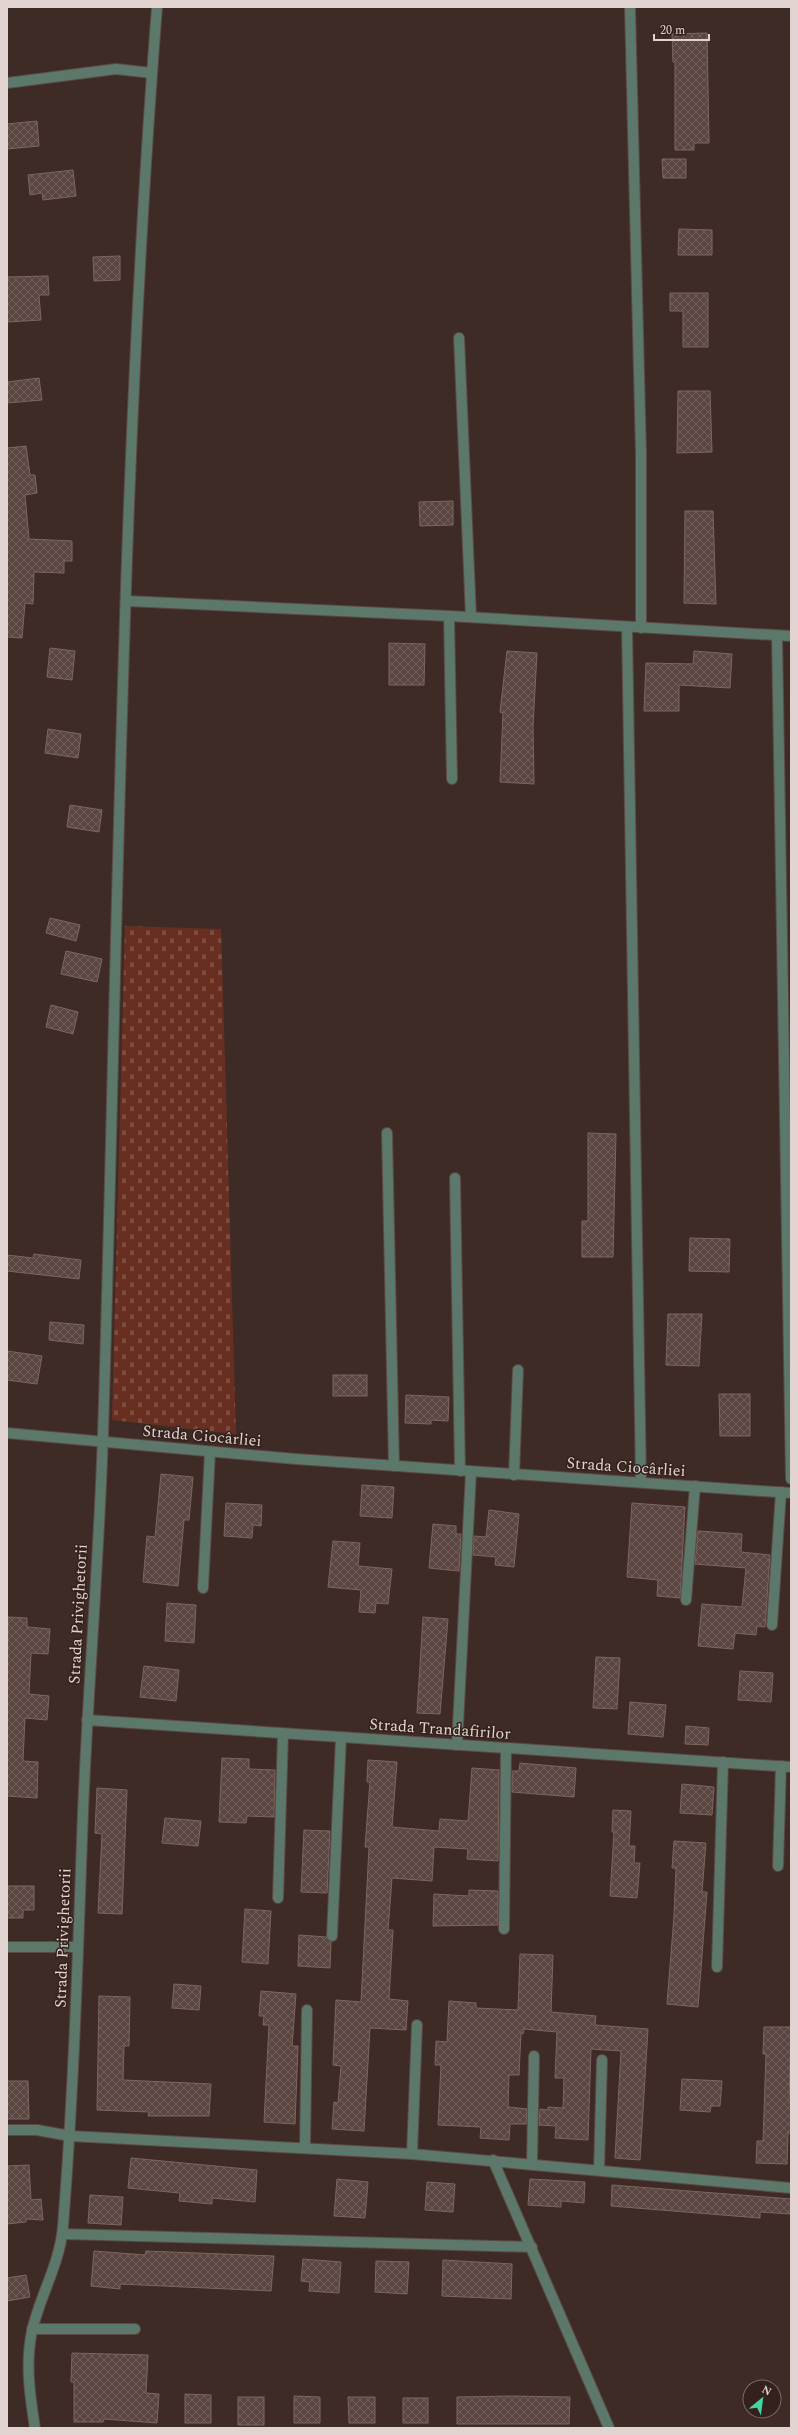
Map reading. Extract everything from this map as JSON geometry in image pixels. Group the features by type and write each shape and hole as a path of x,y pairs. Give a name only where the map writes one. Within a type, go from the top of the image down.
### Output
{"street":[{"name":"Strada Privighetorii","path":"35,2428 28,2382 29,2353 32,2329 55,2267 63,2234 70,2136 87,1720 103,1443 127,601 138,292 157,7"},
{"path":"630,7 642,455 640,628"},
{"path":"7,83 116,69 152,73"},
{"path":"459,338 471,617"},
{"path":"127,601 471,617 791,636"},
{"path":"449,616 452,779"},
{"path":"627,627 641,1482"},
{"path":"777,636 791,1479"},
{"path":"387,1133 394,1466"},
{"path":"455,1178 460,1471"},
{"path":"514,1475 518,1370"},
{"name":"Strada Ciocârliei","path":"7,1433 210,1452 471,1472 641,1482 786,1493"},
{"path":"202,1588 210,1452"},
{"path":"457,1745 471,1472"},
{"path":"686,1600 695,1486"},
{"path":"772,1625 786,1493"},
{"name":"Strada Trandafirilor","path":"87,1720 341,1738 786,1766"},
{"path":"278,1898 283,1734"},
{"path":"332,1936 341,1738"},
{"path":"504,1929 506,1748"},
{"path":"717,1967 723,1762"},
{"path":"778,1866 786,1766"},
{"path":"7,1947 78,1947"},
{"path":"305,2148 307,2010"},
{"path":"412,2154 417,2025"},
{"path":"532,2163 534,2056"},
{"path":"599,2170 602,2060"},
{"path":"7,2130 37,2130 70,2136 412,2154 532,2163 791,2188"},
{"path":"493,2160 532,2247 609,2428"},
{"path":"63,2234 532,2247"},
{"path":"32,2329 135,2329"}],"green space":[{"path":"125,926 221,929 236,1434 112,1420"}],"building":[{"path":"707,33 709,143 694,143 694,150 675,150 675,62 673,62 672,34"},
{"path":"37,121 39,146 7,149 7,124"},
{"path":"662,159 686,159 686,178 663,178"},
{"path":"73,170 76,196 43,200 42,193 30,195 28,175"},
{"path":"679,229 712,230 712,255 678,255"},
{"path":"120,256 120,280 94,281 93,257"},
{"path":"48,276 49,295 39,295 41,320 7,322 7,277"},
{"path":"670,293 708,293 708,347 683,347 683,311 670,311"},
{"path":"39,378 42,400 7,403 7,382"},
{"path":"678,391 710,391 712,452 677,453"},
{"path":"26,446 30,475 35,475 37,493 25,495 29,539 72,541 72,561 64,561 64,573 34,572 33,604 25,603 22,638 7,637 7,448"},
{"path":"453,501 453,525 420,526 419,502"},
{"path":"685,511 713,511 716,604 684,603"},
{"path":"389,643 425,644 424,685 389,685"},
{"path":"50,648 75,651 72,680 47,677"},
{"path":"507,651 537,653 533,726 534,784 500,782 503,713 500,712"},
{"path":"694,651 732,654 730,688 679,685 679,711 644,711 646,663 693,664"},
{"path":"48,729 81,734 78,758 45,753"},
{"path":"70,805 102,810 99,832 67,827"},
{"path":"50,918 80,925 76,941 46,933"},
{"path":"66,951 102,959 97,982 61,974"},
{"path":"51,1005 78,1012 73,1034 46,1027"},
{"path":"588,1133 616,1134 613,1257 582,1257 582,1221 588,1221"},
{"path":"690,1238 730,1239 729,1272 689,1271"},
{"path":"34,1254 81,1260 79,1279 7,1271 7,1255 33,1258"},
{"path":"668,1314 702,1314 699,1366 666,1365"},
{"path":"50,1322 84,1325 83,1344 49,1340"},
{"path":"7,1351 42,1356 37,1384 7,1380"},
{"path":"333,1375 367,1375 367,1396 333,1396"},
{"path":"719,1394 750,1394 750,1436 720,1436"},
{"path":"406,1395 449,1397 448,1421 431,1420 431,1424 405,1423"},
{"path":"161,1474 193,1477 189,1520 184,1520 178,1586 143,1582 147,1536 155,1537"},
{"path":"362,1485 394,1487 392,1518 360,1516"},
{"path":"226,1503 262,1505 261,1526 253,1525 252,1538 224,1536"},
{"path":"632,1503 685,1507 680,1598 657,1596 658,1580 627,1577"},
{"path":"489,1510 519,1514 514,1567 495,1565 496,1557 473,1555 474,1536 486,1537"},
{"path":"433,1524 456,1526 456,1534 461,1534 459,1571 429,1568"},
{"path":"698,1531 742,1534 741,1552 770,1555 765,1627 757,1626 756,1635 735,1633 733,1649 698,1646 702,1604 742,1607 746,1568 695,1564"},
{"path":"333,1541 360,1543 358,1566 392,1569 388,1604 376,1603 375,1613 359,1612 361,1590 328,1587"},
{"path":"167,1603 196,1605 194,1643 165,1641"},
{"path":"8,1617 27,1618 27,1627 50,1629 48,1654 31,1653 29,1694 49,1696 47,1720 25,1718 23,1761 38,1762 37,1798 7,1796"},
{"path":"423,1617 448,1619 440,1714 417,1713"},
{"path":"596,1657 620,1658 617,1709 593,1708"},
{"path":"144,1666 179,1670 176,1701 140,1697"},
{"path":"740,1671 773,1673 771,1702 738,1700"},
{"path":"630,1702 666,1705 663,1737 628,1734"},
{"path":"686,1726 709,1728 708,1745 685,1744"},
{"path":"222,1758 249,1759 249,1769 275,1770 274,1817 247,1816 246,1823 219,1822"},
{"path":"368,1760 397,1762 392,1827 439,1831 440,1819 468,1821 472,1768 499,1770 498,1861 467,1859 468,1849 434,1847 432,1881 392,1878 388,1930 393,1930 389,1999 408,2001 406,2030 370,2028 364,2131 332,2129 334,2102 338,2103 341,2066 333,2065 336,2000 361,2002 369,1847 365,1847 370,1782 367,1782"},
{"path":"520,1763 576,1768 574,1797 512,1792 512,1771 519,1771"},
{"path":"682,1784 714,1787 712,1815 680,1813"},
{"path":"97,1788 127,1790 122,1914 98,1913 102,1834 95,1833"},
{"path":"613,1810 631,1811 629,1846 635,1846 634,1863 640,1863 637,1898 610,1896 614,1832 612,1832"},
{"path":"165,1818 201,1821 198,1846 162,1843"},
{"path":"304,1830 330,1831 327,1893 301,1892"},
{"path":"674,1841 706,1843 702,1892 707,1892 698,2007 667,2004 674,1916 676,1868 672,1868"},
{"path":"7,1886 34,1886 34,1910 23,1910 23,1918 7,1918"},
{"path":"469,1890 498,1891 498,1925 433,1926 434,1894 469,1896"},
{"path":"245,1909 271,1911 268,1964 242,1962"},
{"path":"299,1935 326,1937 331,1942 330,1968 298,1966"},
{"path":"520,1954 553,1955 551,2012 596,2016 595,2025 648,2029 640,2160 615,2158 621,2051 591,2049 588,2140 555,2138 556,2126 539,2125 540,2109 548,2110 548,2107 563,2108 564,2078 555,2078 557,2032 524,2029 523,2034 521,2033 519,2075 509,2075 508,2107 527,2109 526,2124 510,2124 509,2140 480,2138 481,2127 438,2125 441,2065 435,2065 436,2041 447,2042 449,2001 476,2003 476,2008 518,2010"},
{"path":"174,1984 201,1986 199,2010 172,2008"},
{"path":"261,1991 296,1994 292,2046 298,2046 295,2124 264,2122 269,2025 263,2025 264,2016 259,2016"},
{"path":"99,1996 130,1997 129,2046 124,2046 123,2080 211,2084 209,2116 148,2116 149,2112 97,2110"},
{"path":"764,2027 791,2027 789,2104 791,2104 791,2133 788,2133 787,2164 756,2163 757,2141 763,2141 766,2054 763,2054"},
{"path":"682,2079 722,2081 720,2106 711,2106 710,2112 680,2110"},
{"path":"7,2081 28,2081 29,2119 7,2119"},
{"path":"131,2158 257,2170 255,2202 212,2198 212,2204 179,2201 180,2193 128,2188"},
{"path":"29,2165 31,2200 41,2199 43,2220 26,2219 26,2222 7,2224 7,2166"},
{"path":"337,2179 368,2182 365,2218 334,2216"},
{"path":"530,2179 585,2182 584,2203 561,2201 561,2207 528,2205"},
{"path":"427,2182 455,2184 453,2212 425,2210"},
{"path":"612,2185 791,2199 791,2214 760,2212 760,2218 611,2206"},
{"path":"90,2195 123,2197 121,2225 88,2223"},
{"path":"94,2251 145,2255 146,2251 274,2256 271,2291 120,2284 120,2289 91,2286"},
{"path":"303,2259 341,2262 339,2293 309,2291 310,2282 301,2281"},
{"path":"443,2260 512,2264 511,2299 442,2296"},
{"path":"376,2261 409,2262 407,2294 375,2292"},
{"path":"26,2275 30,2297 7,2301 7,2278"},
{"path":"72,2353 148,2355 146,2393 159,2394 157,2423 104,2419 103,2422 74,2422 74,2382 71,2382"},
{"path":"185,2394 211,2395 211,2423 185,2423"},
{"path":"294,2396 320,2397 320,2423 294,2423"},
{"path":"238,2397 264,2397 264,2425 238,2425"},
{"path":"348,2397 375,2397 375,2423 349,2423"},
{"path":"457,2397 570,2397 569,2424 457,2424"},
{"path":"403,2398 428,2398 428,2423 403,2423"}]}
